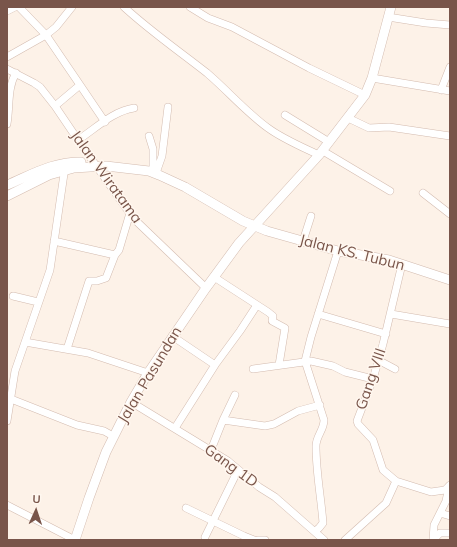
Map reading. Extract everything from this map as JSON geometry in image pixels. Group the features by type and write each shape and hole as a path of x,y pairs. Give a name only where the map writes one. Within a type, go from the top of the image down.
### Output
{"street":[{"path":"7,12 15,7"},
{"path":"19,7 46,35 104,122"},
{"path":"7,57 46,35 56,27 72,7"},
{"path":"124,7 146,27 202,69 248,112 268,128 321,153 390,191"},
{"path":"190,7 208,18 232,27 309,68 365,95"},
{"name":"Jalan Pasundan","path":"75,540 90,494 114,436 131,402 172,336 214,277 254,226 321,153 365,95 372,78 391,7"},
{"path":"388,17 450,25"},
{"path":"441,90 450,67"},
{"name":"Jalan Wiratama","path":"7,69 34,83 55,106 139,225 206,288"},
{"path":"7,124 10,88 16,73"},
{"path":"372,78 450,91"},
{"path":"55,106 80,85"},
{"path":"154,173 162,156 168,107"},
{"path":"78,140 121,112 134,108"},
{"path":"285,115 329,142"},
{"path":"348,118 369,128 389,127 450,136"},
{"path":"149,136 154,148 154,173"},
{"name":"Jalan KS. Tubun","path":"66,166 98,165 154,173 205,198 254,226 338,251 380,258 402,264 450,280"},
{"path":"7,185 48,167 66,166"},
{"path":"7,196 66,166"},
{"path":"7,421 14,375 50,270 66,166"},
{"path":"423,193 450,214"},
{"path":"67,349 88,283 90,281 98,281 106,278 115,254 119,250 130,213"},
{"path":"303,241 311,216"},
{"path":"54,241 115,254"},
{"path":"315,531 323,523 316,447 317,440 324,426 320,405 305,361 338,251"},
{"name":"Gang VIII","path":"396,481 383,470 373,440 357,421 373,379 386,334 402,264"},
{"path":"214,277 271,314 273,318 272,321 285,328 279,365"},
{"path":"14,296 38,302"},
{"path":"175,428 257,305"},
{"path":"318,314 386,334"},
{"path":"391,314 450,324"},
{"path":"172,336 215,366"},
{"path":"25,342 88,353 148,373"},
{"path":"378,360 395,369"},
{"path":"253,369 305,361 318,362 335,367 345,372 373,379"},
{"path":"211,450 235,395"},
{"path":"11,399 77,425 104,431 114,436"},
{"name":"Gang 1D","path":"131,402 228,461 275,497 324,540"},
{"path":"224,420 265,426 274,424 298,411 320,405"},
{"path":"204,537 238,470"},
{"path":"345,540 378,512 386,503 396,481 431,492 445,490 449,486"},
{"path":"433,540 434,525 446,501 449,486"},
{"path":"7,506 75,540"},
{"path":"186,508 254,540"},
{"path":"440,513 450,516"},
{"path":"433,540 440,533 450,533"},
{"path":"258,540 265,540"}]}
